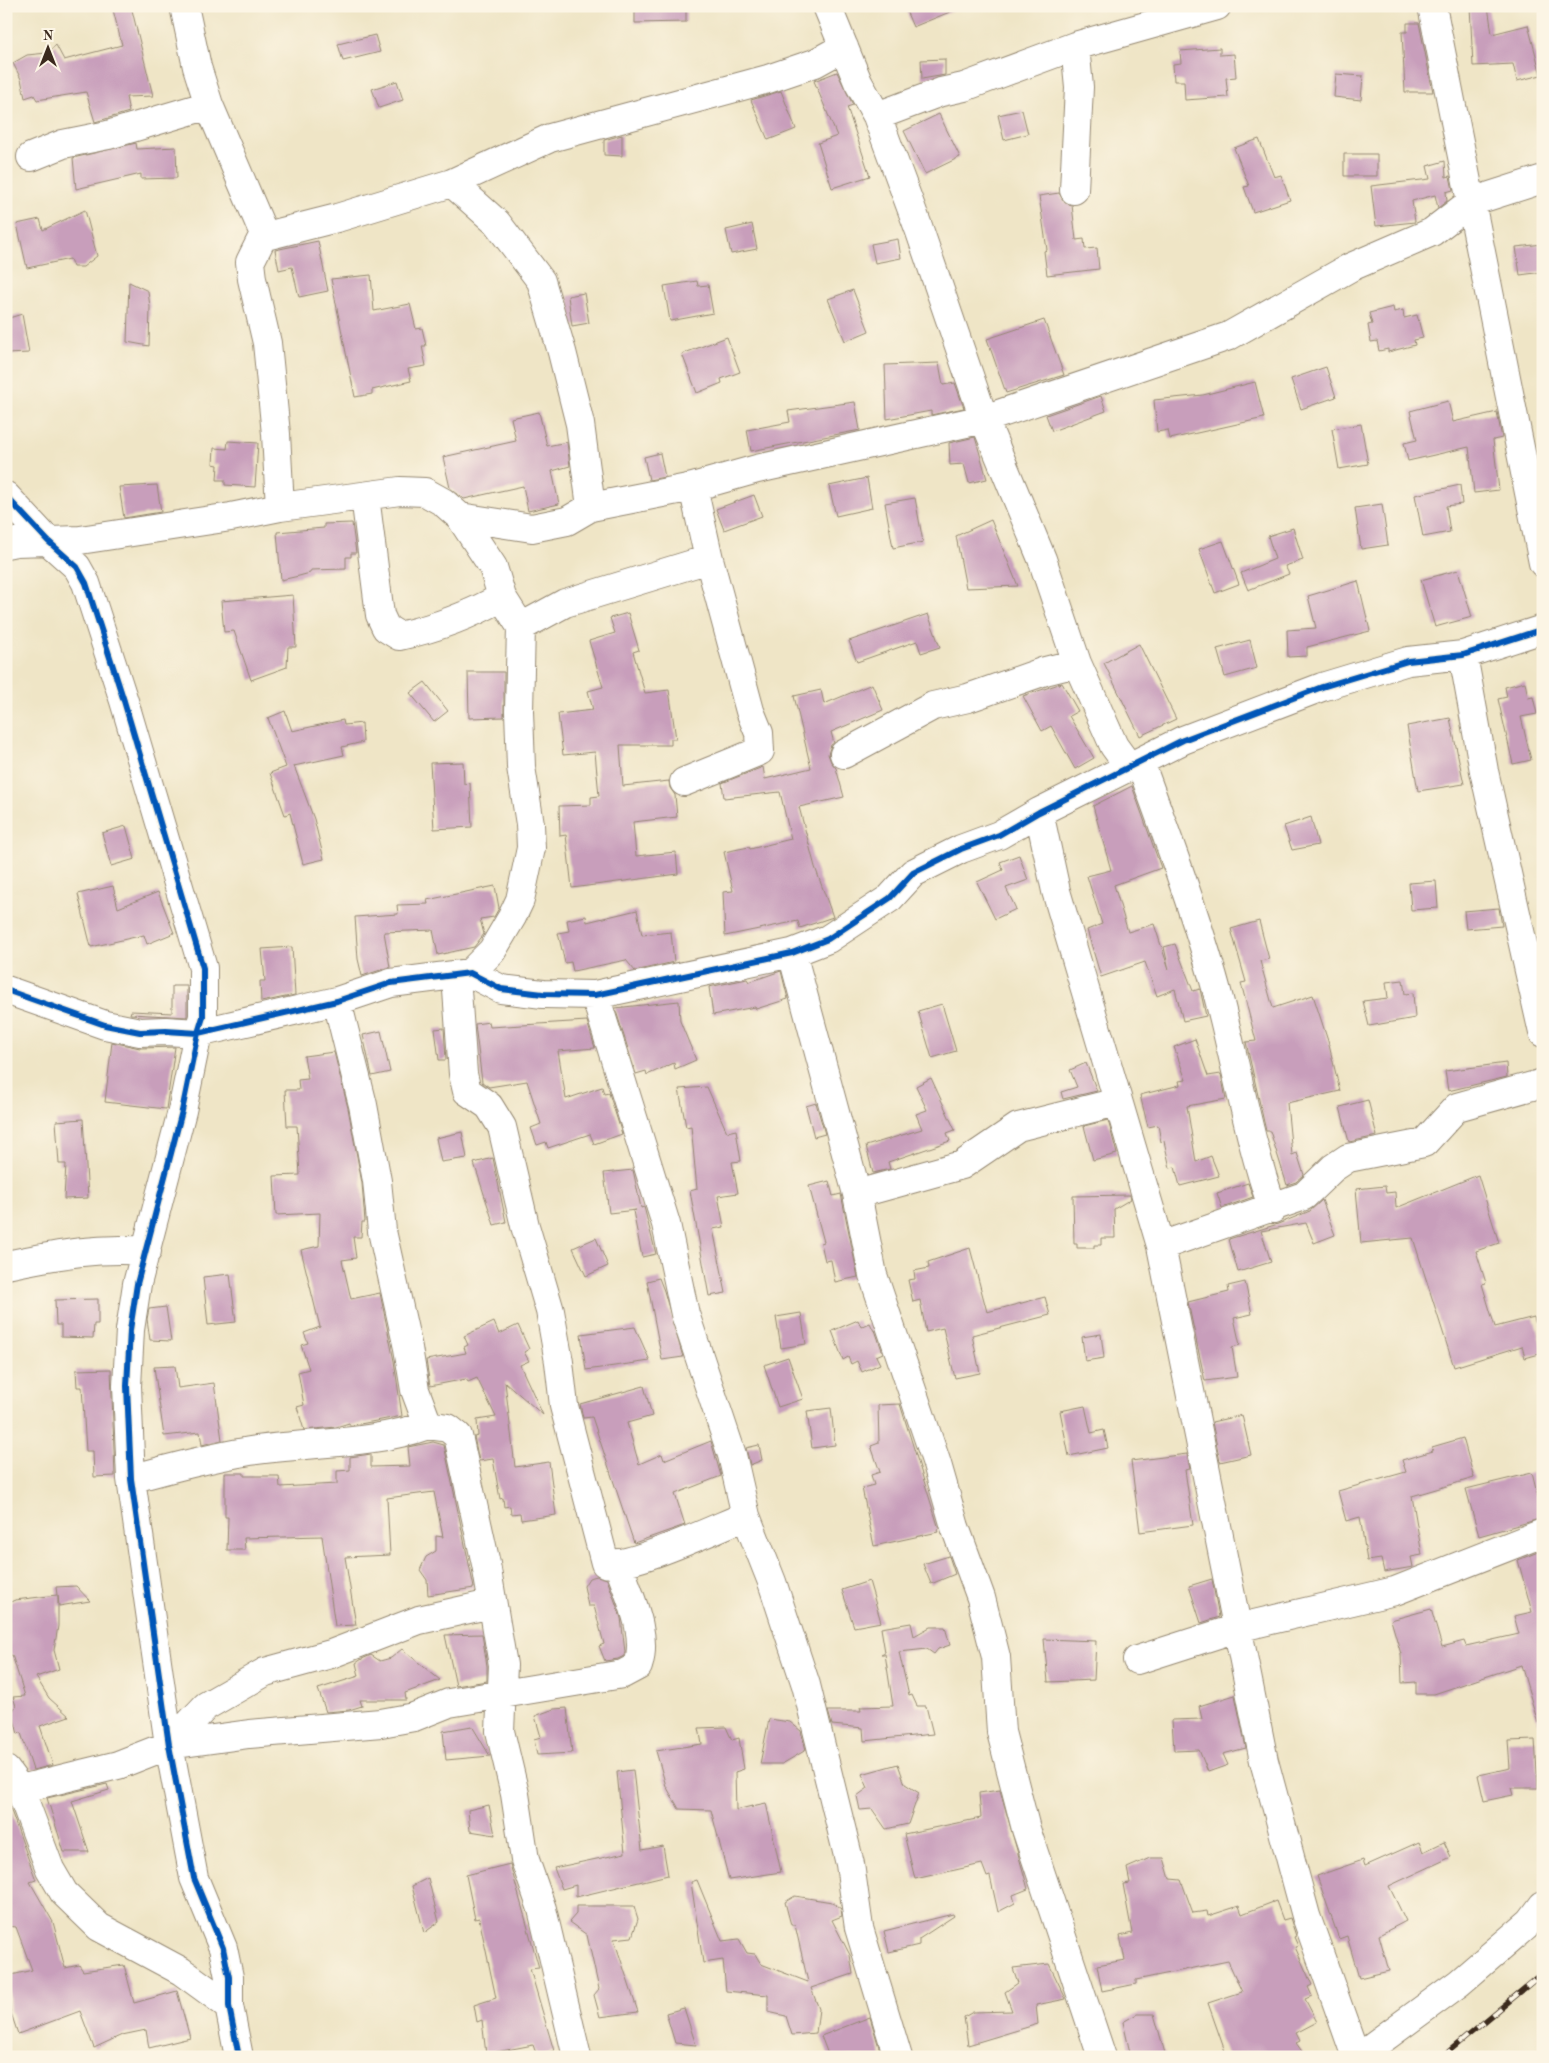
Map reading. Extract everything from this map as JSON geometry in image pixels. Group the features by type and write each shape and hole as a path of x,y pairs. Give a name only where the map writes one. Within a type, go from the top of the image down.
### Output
{"street":[{"path":"184,6 197,67 209,105 264,234 250,262 267,343 276,434 280,507"},
{"path":"827,6 858,82 877,116 919,229 984,419 1042,559 1077,663 1114,746 1135,765 1176,859 1213,979 1257,1165 1273,1208"},
{"path":"877,116 941,92 964,87 1075,46 1128,33 1217,6"},
{"path":"1432,6 1543,563"},
{"path":"264,234 266,236 337,218 452,183 550,138 768,79 815,62 844,46"},
{"path":"1074,190 1079,96 1075,46"},
{"path":"31,157 63,144 108,135 209,105"},
{"path":"460,518 532,528 567,521 591,506 693,486 757,469 984,419 1229,336 1351,267 1432,232 1472,202 1543,179"},
{"path":"452,183 497,223 541,281 562,352 580,424 591,506"},
{"path":"684,782 760,751 758,733 750,711 709,559 693,486"},
{"path":"6,544 80,540 231,517 280,507 400,491 425,492 443,502 460,518 493,567 502,597 521,627 519,711 521,768 530,824 530,848 522,891 512,917 492,951 463,974"},
{"path":"6,496 48,541 77,567 86,583 127,710 203,968 203,1018 182,1111 164,1174 137,1284 130,1330 127,1386 131,1479 169,1745 194,1878 223,1948 229,1977 229,2006 239,2057"},
{"path":"365,496 380,615 386,628 399,636 428,630 477,611 502,597"},
{"path":"521,627 564,603 709,559"},
{"path":"6,990 104,1025 140,1032 166,1031 198,1034 336,1001 391,983 463,974 501,989 543,994 595,995 792,953 828,938 890,898 913,873 961,849 999,835 1039,812 1183,740 1322,687 1408,661 1463,655 1543,629"},
{"path":"1463,655 1484,771 1543,1034"},
{"path":"844,754 933,706 976,695 1045,671 1077,663"},
{"path":"1039,812 1056,891 1161,1246 1264,1761 1306,1916 1357,2057 1459,1983 1531,1921 1543,1905"},
{"path":"792,953 857,1194 872,1276 906,1369 955,1527 981,1598 996,1656 1001,1732 1026,1829 1102,2057"},
{"path":"463,974 463,1074 467,1091 488,1106 502,1127 526,1226 550,1311 560,1362 564,1406 605,1563 632,1560 746,1516"},
{"path":"595,995 666,1224 685,1314 732,1454 746,1516 772,1582 806,1685 850,1864 859,1928 898,2057"},
{"path":"336,1001 363,1105 377,1180 382,1231 408,1348 415,1390 428,1425"},
{"path":"1161,1246 1304,1196 1333,1168 1348,1158 1424,1143 1457,1107 1543,1084"},
{"path":"857,1194 962,1165 1018,1127 1117,1102"},
{"path":"6,1264 75,1251 113,1248 146,1252"},
{"path":"131,1479 193,1462 251,1451 325,1444 410,1432 428,1425 448,1428 458,1436 486,1564 491,1604 503,1665 500,1731 515,1794 525,1860 542,1909 577,2057"},
{"path":"1137,1660 1237,1628 1395,1591 1543,1533"},
{"path":"229,2006 181,1971 99,1927 64,1893 50,1869 13,1780 118,1765 169,1745 258,1733 381,1724 414,1717 449,1704 623,1674 638,1666 642,1653 642,1637 618,1563"},
{"path":"169,1745 206,1706 264,1672 331,1654 419,1620 491,1604"}],"building":[{"path":"112,6 131,6 153,96 126,97 129,112 95,122 86,92 37,100 34,95 25,98 21,79 13,63 27,55 47,53 56,45 64,60 122,45"},
{"path":"635,6 686,6 686,22 635,23"},
{"path":"904,6 962,6 962,7 913,27"},
{"path":"1470,6 1488,6 1492,34 1528,25 1541,75 1517,81 1513,64 1473,66"},
{"path":"1407,23 1419,23 1433,92 1405,92 1402,32 1407,32"},
{"path":"375,35 380,52 343,61 338,44"},
{"path":"1220,48 1220,55 1234,54 1236,77 1226,78 1228,97 1185,100 1184,81 1174,81 1173,64 1181,63 1180,51"},
{"path":"945,59 945,75 922,79 921,60"},
{"path":"837,72 853,105 847,107 870,176 832,188 818,143 837,136 814,81"},
{"path":"1336,74 1363,76 1361,100 1334,97"},
{"path":"397,81 403,100 379,108 372,89"},
{"path":"781,91 796,129 768,140 751,100"},
{"path":"1022,110 1028,134 1004,140 998,115"},
{"path":"939,114 960,157 925,174 904,131"},
{"path":"622,135 622,156 604,155 604,140"},
{"path":"1259,139 1274,177 1281,175 1290,200 1253,212 1244,187 1249,186 1234,148"},
{"path":"136,143 137,149 176,147 177,178 141,179 141,174 76,189 73,158"},
{"path":"1344,154 1377,154 1377,176 1344,176"},
{"path":"1445,161 1446,177 1450,176 1453,190 1446,192 1447,201 1438,208 1435,195 1412,201 1415,222 1376,226 1371,186 1430,179 1427,166"},
{"path":"1059,193 1065,203 1072,205 1076,240 1084,239 1085,249 1097,248 1099,269 1047,275 1044,251 1047,250 1039,196"},
{"path":"85,210 97,256 83,267 73,267 70,259 27,268 17,224 40,219 43,230"},
{"path":"752,224 757,249 731,254 726,230"},
{"path":"898,239 901,258 875,263 871,244"},
{"path":"318,241 328,291 299,297 292,267 279,270 275,250"},
{"path":"1543,244 1543,272 1520,275 1516,247"},
{"path":"371,275 374,311 410,304 416,329 422,328 426,346 422,346 426,366 408,369 411,381 372,390 372,394 355,397 331,279"},
{"path":"697,281 698,286 708,285 713,313 670,321 664,286"},
{"path":"129,282 148,291 150,307 149,346 127,342"},
{"path":"853,290 869,331 845,341 828,299"},
{"path":"584,293 589,323 572,326 568,296"},
{"path":"1393,307 1394,312 1403,310 1404,318 1417,315 1423,338 1414,340 1415,345 1388,352 1388,349 1379,351 1377,341 1371,342 1368,325 1372,324 1369,313"},
{"path":"22,314 29,353 6,354 6,319"},
{"path":"1044,320 1064,375 1006,393 987,339"},
{"path":"727,337 740,372 721,379 722,383 697,393 682,354"},
{"path":"939,363 943,385 955,383 964,408 931,415 931,411 887,419 885,365"},
{"path":"1326,367 1336,397 1301,409 1291,379"},
{"path":"1255,382 1264,418 1170,439 1168,430 1157,432 1154,400 1203,395"},
{"path":"1101,396 1106,411 1052,431 1046,415"},
{"path":"1448,401 1453,422 1497,412 1502,438 1493,440 1499,490 1474,493 1469,447 1408,461 1404,443 1417,440 1410,411"},
{"path":"855,402 860,430 751,451 747,430 790,422 788,411"},
{"path":"539,412 547,446 567,442 570,466 552,471 559,504 528,511 523,486 464,499 450,488 443,457 516,441 511,418"},
{"path":"1361,424 1368,464 1339,469 1332,429"},
{"path":"975,437 987,479 969,483 964,464 950,465 949,443"},
{"path":"228,441 258,443 255,487 225,485 225,480 217,480 218,465 213,464 214,448 227,449"},
{"path":"660,453 665,477 649,480 644,457"},
{"path":"867,478 872,508 836,516 829,486"},
{"path":"157,485 161,512 124,518 119,487"},
{"path":"1460,485 1462,504 1446,506 1450,532 1423,537 1415,495"},
{"path":"754,495 762,516 724,530 716,509"},
{"path":"915,498 923,542 893,548 885,503"},
{"path":"1382,504 1388,545 1361,549 1355,508"},
{"path":"991,520 1018,586 966,588 956,536"},
{"path":"352,523 356,553 351,553 351,557 346,557 346,569 311,570 310,573 281,580 277,532 324,528 324,524"},
{"path":"1293,528 1303,560 1285,566 1289,574 1248,590 1241,573 1275,559 1268,536"},
{"path":"1223,541 1239,584 1215,593 1199,549"},
{"path":"1458,570 1472,617 1435,627 1421,580"},
{"path":"1358,581 1370,631 1307,647 1307,656 1288,657 1287,630 1316,628 1308,596"},
{"path":"293,595 296,647 288,647 287,667 251,680 234,631 224,632 221,601"},
{"path":"628,613 639,650 633,652 645,693 669,690 676,739 671,739 671,745 620,745 623,786 669,781 670,788 675,795 677,817 633,822 636,856 676,852 678,874 572,888 566,835 560,836 559,806 591,805 591,797 599,796 595,752 563,755 558,714 593,710 588,691 603,687 589,641 615,633 610,618"},
{"path":"928,614 940,647 921,653 917,641 857,662 849,641"},
{"path":"1250,640 1257,668 1225,677 1217,649"},
{"path":"1139,644 1176,719 1140,736 1104,663"},
{"path":"468,672 504,672 504,717 469,718"},
{"path":"425,682 448,711 434,722 410,693"},
{"path":"1525,682 1528,698 1533,697 1537,714 1521,717 1531,760 1513,764 1498,699 1507,697 1505,687"},
{"path":"1062,683 1078,711 1069,716 1094,758 1075,769 1051,726 1042,731 1023,696"},
{"path":"872,684 883,710 831,732 834,743 831,745 828,754 836,768 844,797 799,807 815,867 833,917 800,928 798,921 725,936 723,892 733,891 724,852 749,847 750,849 791,839 780,792 724,798 722,783 763,767 765,779 811,768 794,696 821,690 824,704"},
{"path":"285,711 292,731 343,720 344,725 362,723 363,742 342,747 344,755 294,766 314,819 324,859 303,864 290,813 285,815 270,773 286,767 268,718"},
{"path":"1450,718 1464,784 1418,791 1407,726"},
{"path":"463,762 464,784 470,783 472,827 434,829 430,763"},
{"path":"1132,786 1161,868 1114,885 1128,932 1154,924 1169,970 1164,947 1175,944 1193,991 1200,989 1206,1016 1183,1021 1175,989 1157,996 1145,962 1101,977 1087,930 1102,924 1087,876 1111,870 1093,806"},
{"path":"1311,817 1318,845 1292,850 1284,826"},
{"path":"126,826 135,859 111,866 102,833"},
{"path":"1019,855 1028,880 1006,888 1016,909 995,919 977,882 1003,870 1000,862"},
{"path":"1436,881 1438,908 1411,910 1409,883"},
{"path":"113,886 118,908 158,892 174,933 147,944 144,935 91,947 78,894"},
{"path":"495,886 499,908 494,917 480,919 484,934 474,947 438,955 433,930 384,932 390,967 362,976 358,959 355,917 398,914 397,905 428,904 427,900"},
{"path":"1499,908 1502,926 1466,929 1464,911"},
{"path":"637,910 642,935 671,932 674,962 635,971 626,960 573,971 571,962 565,963 558,933 569,931 567,920 586,916 587,922"},
{"path":"1259,921 1269,959 1260,961 1273,1008 1313,995 1328,1041 1340,1091 1287,1103 1292,1155 1297,1153 1304,1175 1296,1182 1287,1185 1270,1131 1266,1131 1246,1042 1256,1041 1241,983 1246,982 1231,929"},
{"path":"292,947 295,995 261,1002 260,981 265,981 262,949"},
{"path":"781,971 788,999 756,1009 755,1007 713,1015 709,987 747,979 749,982"},
{"path":"1403,980 1405,994 1413,993 1415,1018 1369,1026 1363,1001 1388,998 1386,982"},
{"path":"172,986 187,986 187,1017 130,1014 131,1011 172,1013"},
{"path":"679,1001 680,1021 696,1060 675,1069 674,1063 647,1075 646,1071 636,1074 615,1008"},
{"path":"942,1004 956,1051 932,1058 918,1011"},
{"path":"587,1021 595,1048 558,1051 566,1099 602,1087 604,1094 609,1093 622,1134 594,1144 590,1134 548,1148 546,1142 537,1145 531,1128 541,1124 527,1081 489,1087 482,1082 475,1024 489,1022 490,1027"},
{"path":"444,1028 446,1060 439,1060 435,1029"},
{"path":"381,1031 390,1072 372,1076 363,1035"},
{"path":"1195,1039 1208,1076 1221,1074 1226,1099 1187,1106 1196,1162 1211,1156 1219,1176 1180,1186 1175,1167 1170,1168 1164,1141 1161,1142 1158,1125 1148,1127 1140,1095 1180,1085 1179,1081 1186,1080 1174,1047"},
{"path":"112,1042 140,1048 175,1047 166,1109 105,1102"},
{"path":"334,1052 348,1108 362,1183 365,1222 362,1222 361,1237 353,1237 356,1258 342,1260 351,1299 380,1293 394,1361 402,1416 360,1424 349,1425 349,1423 336,1427 304,1430 297,1407 304,1405 298,1372 309,1369 301,1345 308,1343 304,1333 320,1327 301,1250 319,1246 320,1213 276,1215 274,1176 300,1175 297,1126 287,1126 285,1090 299,1090 298,1080 308,1079 304,1056"},
{"path":"1086,1063 1097,1091 1063,1099 1061,1092 1077,1087 1070,1070"},
{"path":"1506,1063 1507,1077 1448,1091 1445,1071"},
{"path":"931,1078 955,1130 947,1133 950,1141 888,1162 890,1169 873,1173 866,1146 922,1129 916,1114 927,1110 916,1086"},
{"path":"707,1087 727,1132 736,1130 741,1161 732,1162 738,1193 718,1196 724,1227 713,1229 726,1293 709,1296 690,1191 697,1189 691,1126 686,1127 679,1089"},
{"path":"1368,1100 1377,1136 1349,1142 1340,1107"},
{"path":"816,1103 825,1134 814,1137 806,1106"},
{"path":"83,1119 88,1198 64,1199 66,1164 59,1164 56,1121"},
{"path":"1108,1120 1117,1154 1093,1160 1084,1126"},
{"path":"462,1132 467,1158 441,1162 436,1138"},
{"path":"493,1158 506,1222 494,1225 474,1163"},
{"path":"633,1170 641,1208 644,1207 656,1254 642,1257 633,1211 636,1210 609,1213 604,1173"},
{"path":"1478,1175 1499,1243 1476,1251 1486,1283 1482,1284 1495,1327 1534,1317 1543,1353 1525,1358 1522,1346 1454,1367 1413,1238 1361,1243 1356,1189 1385,1186 1386,1193 1395,1192 1396,1208"},
{"path":"829,1181 833,1196 841,1194 858,1277 835,1282 831,1260 825,1261 821,1243 824,1242 809,1186"},
{"path":"1248,1183 1253,1197 1222,1208 1217,1193"},
{"path":"1130,1195 1131,1199 1114,1209 1115,1238 1101,1238 1101,1245 1094,1245 1094,1248 1077,1248 1077,1244 1074,1244 1073,1196"},
{"path":"1322,1200 1335,1235 1314,1243 1306,1223 1261,1231 1271,1262 1238,1272 1229,1239 1278,1224 1310,1211"},
{"path":"596,1238 608,1266 586,1276 573,1248"},
{"path":"970,1248 987,1312 1045,1297 1050,1315 972,1335 980,1373 955,1378 943,1328 926,1332 920,1300 913,1302 908,1280 915,1279 914,1271 929,1268 928,1262"},
{"path":"230,1274 236,1322 208,1325 203,1277"},
{"path":"659,1278 683,1357 662,1360 647,1281"},
{"path":"1245,1282 1252,1314 1234,1318 1240,1345 1232,1347 1237,1377 1205,1381 1188,1302 1229,1292 1228,1286"},
{"path":"98,1299 98,1324 94,1324 93,1338 61,1337 61,1325 56,1325 55,1300"},
{"path":"166,1307 171,1341 150,1340 147,1319 149,1309"},
{"path":"801,1313 806,1344 781,1348 776,1317"},
{"path":"858,1320 861,1327 870,1323 875,1330 883,1353 876,1356 880,1364 862,1372 857,1361 851,1364 848,1357 843,1360 832,1331"},
{"path":"494,1322 499,1334 518,1325 529,1349 524,1352 529,1361 520,1365 543,1415 505,1382 515,1467 549,1462 556,1515 521,1520 520,1513 511,1514 510,1506 504,1507 503,1498 500,1499 493,1459 479,1461 474,1437 478,1436 477,1420 496,1417 477,1378 468,1382 466,1379 430,1386 426,1360 466,1353 464,1347 468,1345 464,1336"},
{"path":"635,1327 650,1361 586,1370 581,1334"},
{"path":"1101,1334 1104,1358 1085,1361 1082,1337"},
{"path":"788,1357 803,1399 778,1407 764,1365"},
{"path":"175,1366 178,1388 214,1383 222,1440 202,1445 200,1432 164,1436 154,1367"},
{"path":"111,1369 115,1476 94,1477 93,1451 86,1451 82,1387 77,1387 76,1370"},
{"path":"644,1386 652,1416 627,1423 639,1464 662,1454 664,1460 711,1441 721,1476 675,1494 685,1525 634,1543 592,1417 583,1418 580,1404"},
{"path":"900,1404 939,1529 937,1530 938,1532 874,1546 862,1488 874,1485 871,1475 880,1472 871,1446 879,1443 878,1405"},
{"path":"1085,1406 1091,1433 1104,1430 1108,1448 1069,1456 1060,1411"},
{"path":"831,1408 835,1445 812,1448 807,1411"},
{"path":"1242,1415 1251,1455 1220,1462 1212,1422"},
{"path":"1463,1438 1474,1478 1412,1496 1422,1555 1411,1557 1413,1567 1384,1572 1381,1559 1367,1561 1360,1517 1346,1521 1338,1491 1406,1472 1402,1460 1433,1451 1432,1447"},
{"path":"433,1442 444,1445 474,1588 428,1595 427,1580 420,1570 426,1557 436,1551 436,1536 443,1537 434,1492 387,1498 390,1555 345,1557 356,1625 335,1626 322,1536 244,1538 245,1550 227,1550 228,1517 225,1517 225,1473 244,1473 244,1476 279,1476 280,1487 337,1484 337,1471 350,1470 350,1457 371,1454 371,1467 410,1466 408,1447"},
{"path":"759,1445 762,1460 750,1465 746,1448"},
{"path":"1187,1454 1190,1469 1185,1470 1193,1525 1140,1532 1131,1461"},
{"path":"1532,1473 1543,1518 1479,1536 1466,1489"},
{"path":"1543,1550 1543,1722 1538,1723 1521,1665 1434,1694 1416,1694 1416,1682 1402,1683 1401,1654 1391,1620 1431,1609 1442,1647 1464,1641 1466,1646 1519,1634 1514,1616 1532,1612 1518,1560"},
{"path":"949,1556 955,1574 931,1584 923,1564"},
{"path":"597,1576 607,1579 621,1618 625,1652 624,1656 618,1659 605,1661 599,1646 604,1644 594,1606 588,1606 584,1586 589,1578"},
{"path":"1212,1579 1219,1617 1201,1623 1189,1586"},
{"path":"869,1581 881,1622 854,1627 842,1590"},
{"path":"76,1586 90,1601 59,1606 58,1595 58,1626 54,1650 59,1669 36,1677 49,1698 69,1716 40,1726 53,1765 33,1770 21,1733 18,1734 12,1712 16,1706 13,1697 25,1696 12,1655 6,1656 6,1604 15,1600 57,1595 56,1587"},
{"path":"911,1623 914,1636 930,1627 945,1627 950,1645 938,1649 934,1654 927,1649 899,1652 909,1696 912,1695 917,1706 926,1706 933,1734 864,1741 863,1728 832,1725 828,1711 861,1711 860,1707 893,1706 885,1654 881,1654 885,1652 881,1628"},
{"path":"482,1634 487,1666 487,1681 456,1686 445,1635"},
{"path":"1044,1639 1096,1641 1094,1680 1048,1682"},
{"path":"402,1649 440,1680 405,1693 406,1700 360,1700 362,1706 349,1710 326,1712 318,1689 359,1676 356,1663 362,1659 371,1655 380,1661 391,1658"},
{"path":"1235,1695 1246,1748 1223,1754 1228,1765 1208,1772 1199,1750 1174,1751 1172,1720 1202,1719 1199,1706"},
{"path":"567,1708 572,1753 537,1755 534,1739 541,1737 535,1716 554,1709"},
{"path":"769,1719 790,1722 801,1731 806,1750 782,1764 760,1764"},
{"path":"472,1726 490,1756 446,1760 443,1731"},
{"path":"726,1727 732,1740 739,1738 744,1769 735,1772 736,1810 766,1803 781,1872 729,1880 711,1810 679,1809 666,1786 656,1751 702,1744 699,1728"},
{"path":"1535,1740 1538,1788 1511,1788 1513,1795 1484,1801 1478,1775 1510,1768 1508,1741"},
{"path":"898,1764 905,1784 919,1793 908,1824 886,1829 872,1809 860,1810 857,1796 868,1788 862,1774"},
{"path":"633,1770 642,1850 663,1846 668,1875 576,1897 576,1885 562,1889 554,1868 625,1853 617,1772"},
{"path":"107,1784 109,1790 72,1801 89,1852 64,1852 47,1798"},
{"path":"1000,1790 1028,1889 1013,1895 1015,1903 998,1912 990,1876 987,1877 982,1864 915,1879 904,1834 981,1818 979,1793"},
{"path":"6,1797 36,1880 30,1882 53,1922 65,1968 79,1965 83,1971 124,1965 134,2003 177,1991 190,2038 149,2048 146,2030 122,2035 94,2048 80,2011 18,2034 10,2010 8,1976 32,1970 16,1927 6,1926"},
{"path":"489,1805 495,1835 470,1831 468,1810"},
{"path":"1419,1842 1423,1852 1444,1842 1451,1857 1389,1886 1406,1921 1379,1935 1389,1971 1359,1978 1347,1936 1339,1939 1317,1876 1363,1860 1365,1866"},
{"path":"1150,1858 1164,1858 1170,1879 1181,1880 1193,1913 1207,1911 1208,1916 1239,1906 1242,1914 1276,1901 1283,1920 1290,1918 1298,1946 1295,1947 1312,1985 1308,1987 1312,1996 1305,1999 1317,2022 1296,2033 1300,2041 1296,2043 1306,2057 1227,2057 1208,2003 1242,1992 1228,1961 1136,1980 1136,1984 1102,1991 1097,1965 1125,1960 1120,1936 1132,1933 1123,1884 1130,1883 1127,1868"},
{"path":"510,1864 539,1968 530,1969 554,2051 537,2056 533,2045 486,2054 482,2020 477,2022 474,2005 496,1998 479,1918 475,1919 466,1875"},
{"path":"428,1878 439,1922 424,1933 412,1886"},
{"path":"697,1880 722,1941 739,1939 747,1953 755,1954 761,1964 808,1982 795,1925 791,1925 785,1902 795,1896 832,1902 841,1909 842,1916 832,1920 850,1955 853,1974 811,1988 819,2009 816,2033 792,2035 786,2016 768,2012 768,1995 726,1991 723,1960 703,1963 691,1882"},
{"path":"576,1906 634,1906 638,1919 632,1937 614,1939 638,2012 600,2017 594,1995 599,1989 587,1935 569,1922 576,1914"},
{"path":"953,1914 954,1916 919,1939 919,1945 889,1952 884,1931"},
{"path":"1049,1964 1066,1999 1036,2005 1038,2024 968,2045 964,2017 973,2012 1012,2011 1005,1992 1018,1983 1013,1968"},
{"path":"684,2008 696,2045 675,2043 666,2013"},
{"path":"1137,2014 1154,2014 1166,2057 1131,2057 1123,2022"},
{"path":"870,2017 882,2057 829,2057 821,2036"}],"railway":[{"path":"1442,2057 1543,1973"}],"cycle path":[{"path":"6,496 48,541 77,567 86,583 124,701 203,968 203,1017 182,1111 137,1284 130,1330 127,1386 131,1479 169,1745 194,1878 223,1948 229,1977 229,2006 239,2057"},
{"path":"6,990 105,1025 140,1032 198,1033 337,1001 391,983 470,973 501,989 543,994 595,995 792,953 828,939 890,898 913,873 961,849 999,835 1039,812 1183,740 1322,687 1408,661 1463,655 1543,629"}]}
